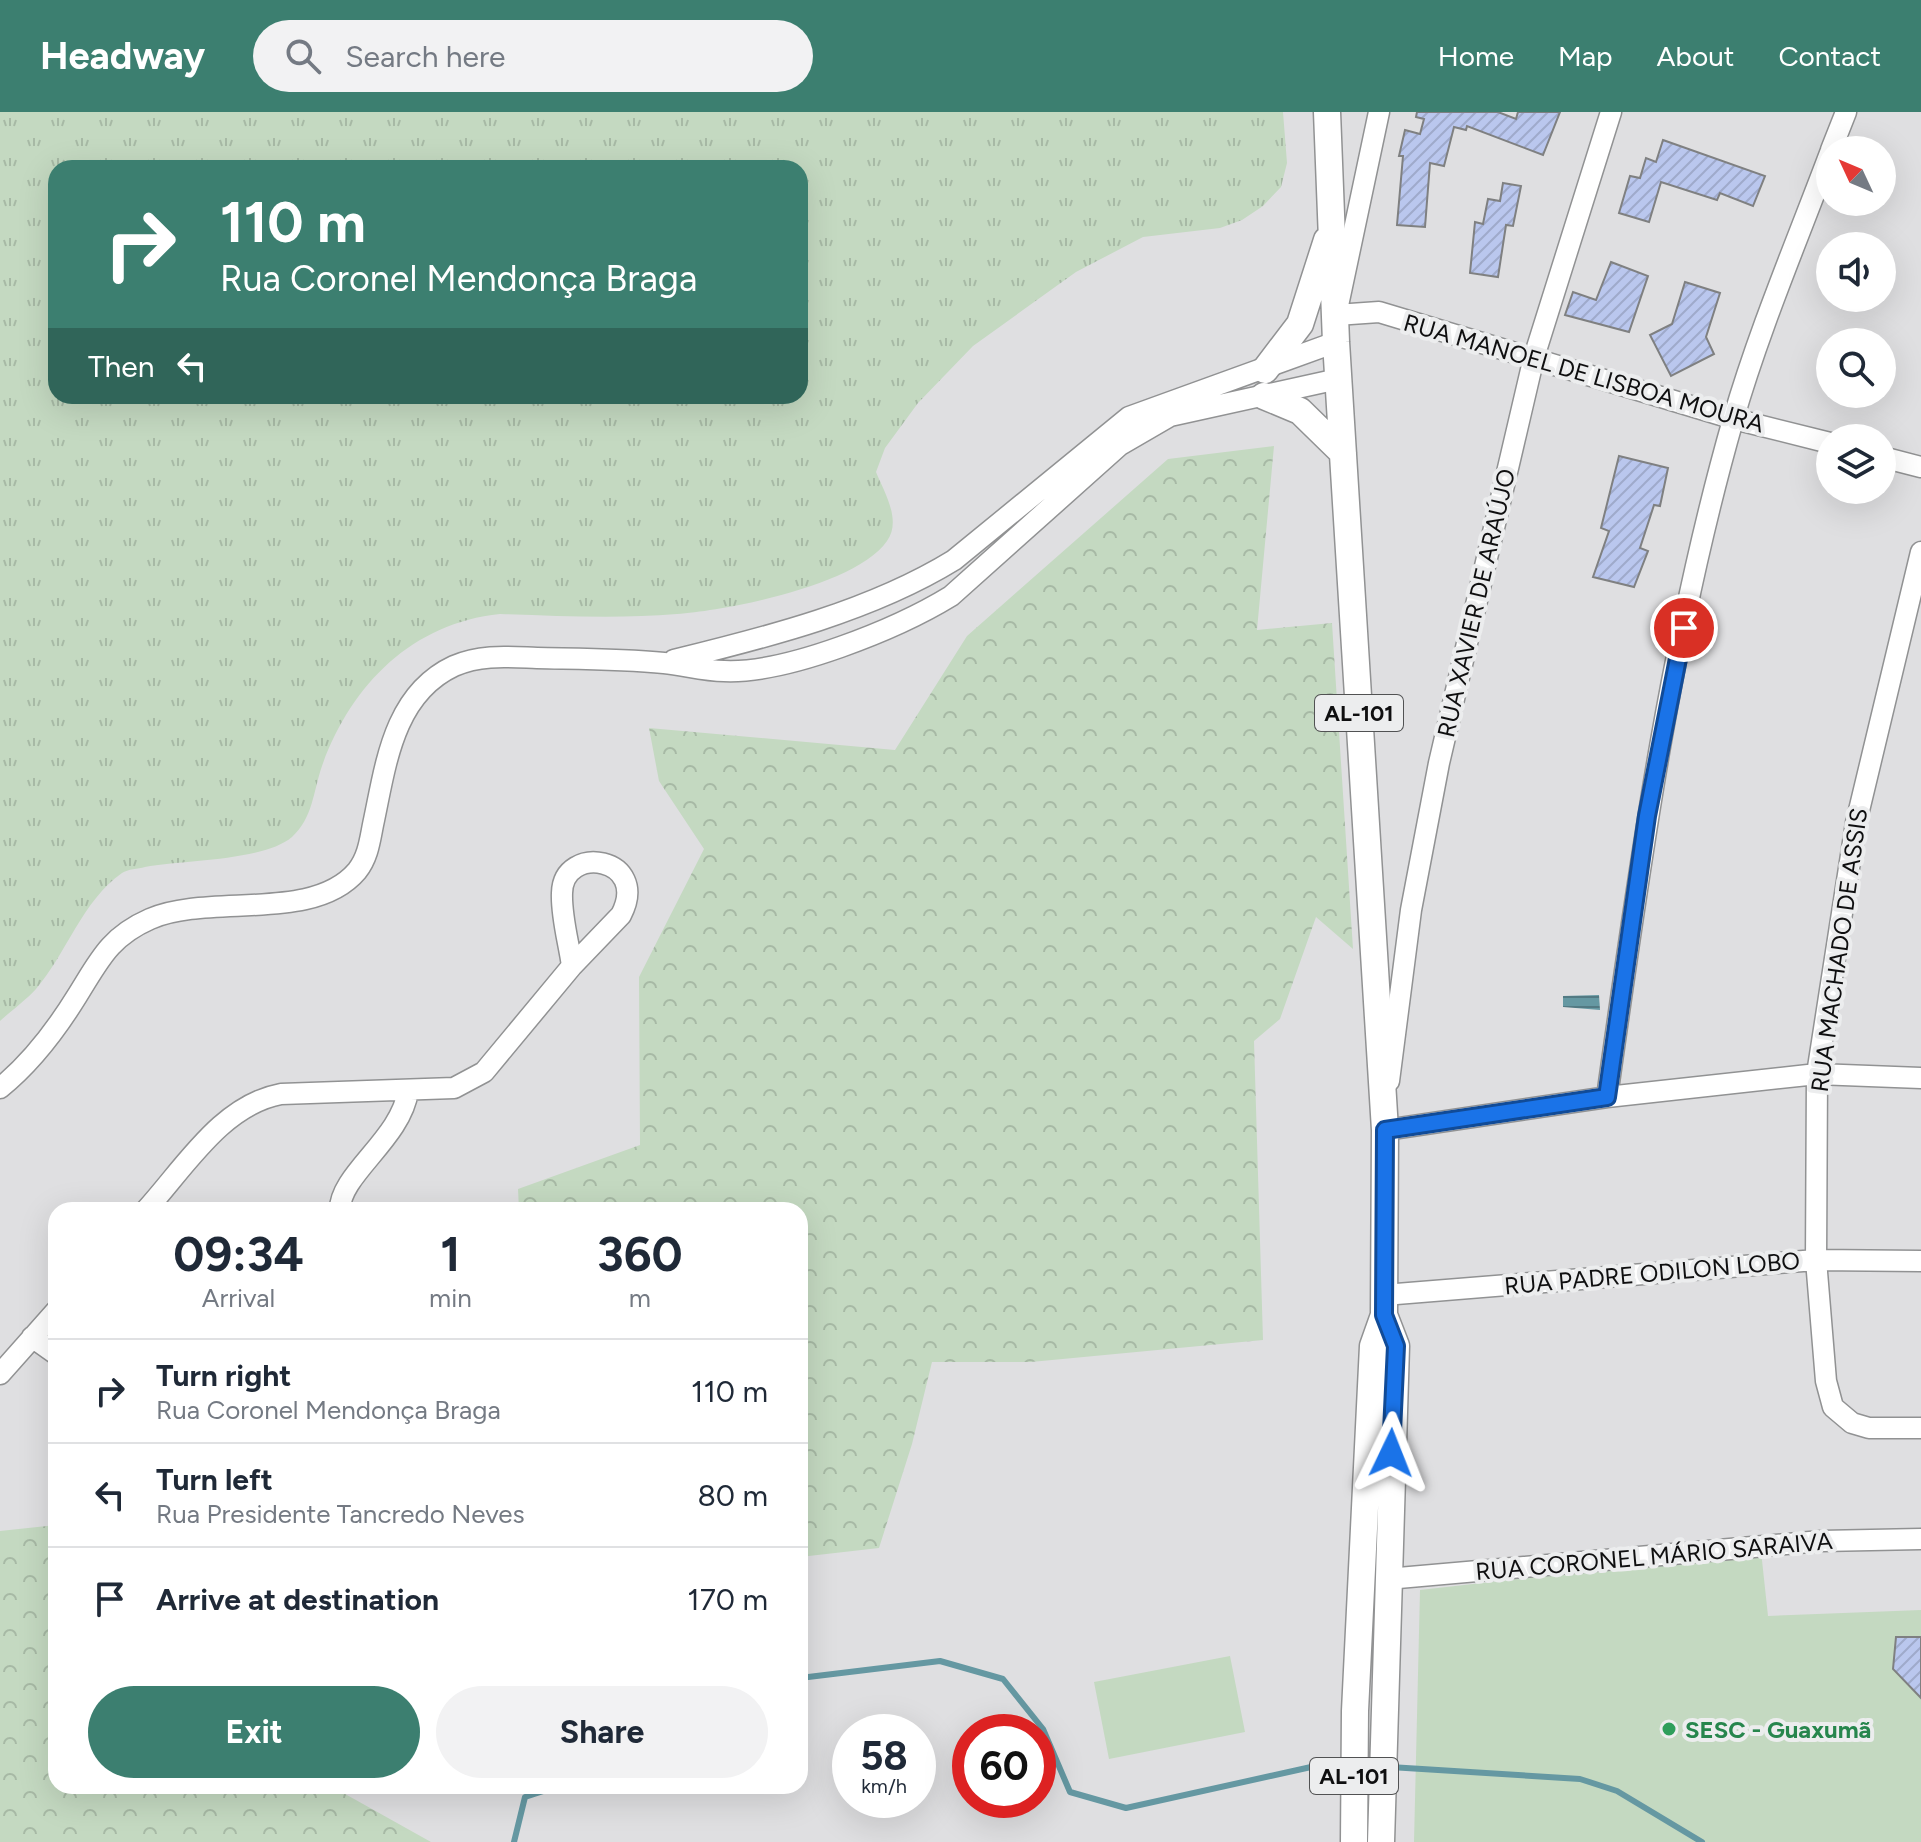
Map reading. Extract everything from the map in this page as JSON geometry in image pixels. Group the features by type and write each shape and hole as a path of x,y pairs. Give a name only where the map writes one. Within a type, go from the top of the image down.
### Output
{"main road":[{"name":"AL-101","path":"1327,112 1338,379 1384,1117 1384,1305 1373,1346 1355,1711 1354,1842"},
{"path":"1332,230 1317,263 1300,324 1264,383 1300,411 1343,453"},
{"name":"AL-101","path":"1381,1842 1382,1711 1396,1346 1384,1305"}],"street":[{"path":"1336,315 1379,112"},
{"name":"RUA XAVIER DE ARAÚJO","path":"1384,1117 1411,910 1436,778 1534,357 1611,112"},
{"path":"1837,136 1846,112"},
{"path":"1607,1097 1647,816 1690,600 1734,419 1816,193"},
{"name":"RUA MANOEL DE LISBOA MOURA","path":"1336,315 1379,312 1734,419 1816,440"},
{"path":"0,1088 43,1044 77,996 94,963 119,936 164,915 323,896 343,885 359,869 369,848 391,745 403,713 425,686 453,667 486,656 663,663 747,671 847,646 926,611 991,563 1120,445 1149,426 1264,383 1336,342"},
{"path":"663,663 840,612 927,577 954,560 1129,417 1264,383 1338,379"},
{"path":"1896,461 1921,467"},
{"name":"RUA MACHADO DE ASSIS","path":"1921,552 1856,823 1817,1074 1816,1260 1828,1397 1842,1416 1869,1428 1921,1428"},
{"path":"153,1202 237,1110 258,1099 281,1094 454,1088 484,1072 627,905 626,883 621,873 602,862 580,865 571,871 562,891 572,966"},
{"path":"1384,1117 1817,1074 1921,1078"},
{"path":"342,1202 345,1189 405,1111 408,1091"},
{"name":"RUA PADRE ODILON LOBO","path":"1384,1305 1816,1260 1921,1261"},
{"path":"0,1374 48,1320"},
{"path":"32,1337 48,1348"},
{"name":"RUA CORONEL MÁRIO SARAIVA","path":"1387,1579 1821,1541 1921,1539"}],"green space":[{"path":"0,112 1283,112 1287,163 1281,187 1263,206 1242,220 1220,228 1143,237 1076,272 973,346 918,403 885,448 876,472 890,506 893,524 887,541 871,557 849,570 790,592 700,612 588,617 500,614 439,630 389,663 350,709 322,766 304,822 292,837 263,851 122,873 96,898 47,975 0,1021"},
{"path":"1274,446 1257,630 1332,623 1353,949 1316,917 1280,1019 1254,1041 1263,1340 1031,1362 932,1362 912,1444 879,1548 808,1556 808,1202 519,1202 518,1189 640,1145 639,977 704,849 659,781 649,728 895,750 967,636 1168,459"},
{"path":"48,1526 48,1794 345,1794 431,1842 0,1842 0,1531"},
{"name":"SESC - Guaxumã","path":"1761,1551 1768,1616 1921,1610 1921,1842 1414,1842 1420,1590"},
{"path":"1230,1656 1245,1732 1109,1759 1094,1682"}],"water":[{"path":"1599,995 1600,1010 1563,1007 1563,996"}],"building":[{"path":"1417,112 1498,112 1516,119 1518,112 1560,112 1543,155 1467,126 1466,130 1454,127 1444,166 1430,163 1425,227 1397,225 1403,156 1399,156 1405,130 1420,134 1424,119 1416,117"},
{"path":"1663,140 1765,176 1753,206 1720,193 1717,200 1661,182 1649,222 1619,213 1630,176 1640,178 1646,158 1656,162"},
{"path":"1503,183 1521,186 1513,226 1506,225 1498,277 1470,273 1475,222 1483,224 1488,199 1500,201"},
{"path":"1611,262 1648,276 1629,332 1565,315 1573,292 1596,300"},
{"path":"1685,282 1720,293 1706,337 1714,354 1671,376 1650,335 1672,324"},
{"path":"1619,456 1668,468 1660,506 1654,505 1640,548 1648,551 1634,587 1593,577 1609,531 1601,528"},
{"path":"1896,1637 1921,1637 1921,1698 1893,1669"}],"waterway":[{"path":"808,1677 940,1661 1003,1679 1043,1729 1070,1792 1126,1808 1347,1759"},
{"path":"1390,1767 1580,1779 1617,1791 1702,1842"},
{"path":"514,1842 525,1797 534,1794"}],"place":[{"name":"SESC - Guaxumã","path":"1669,1729"}],"route":[{"path":"1391,1453 1396,1346 1384,1315 1385,1130 1607,1097 1647,816 1684,628"}]}
